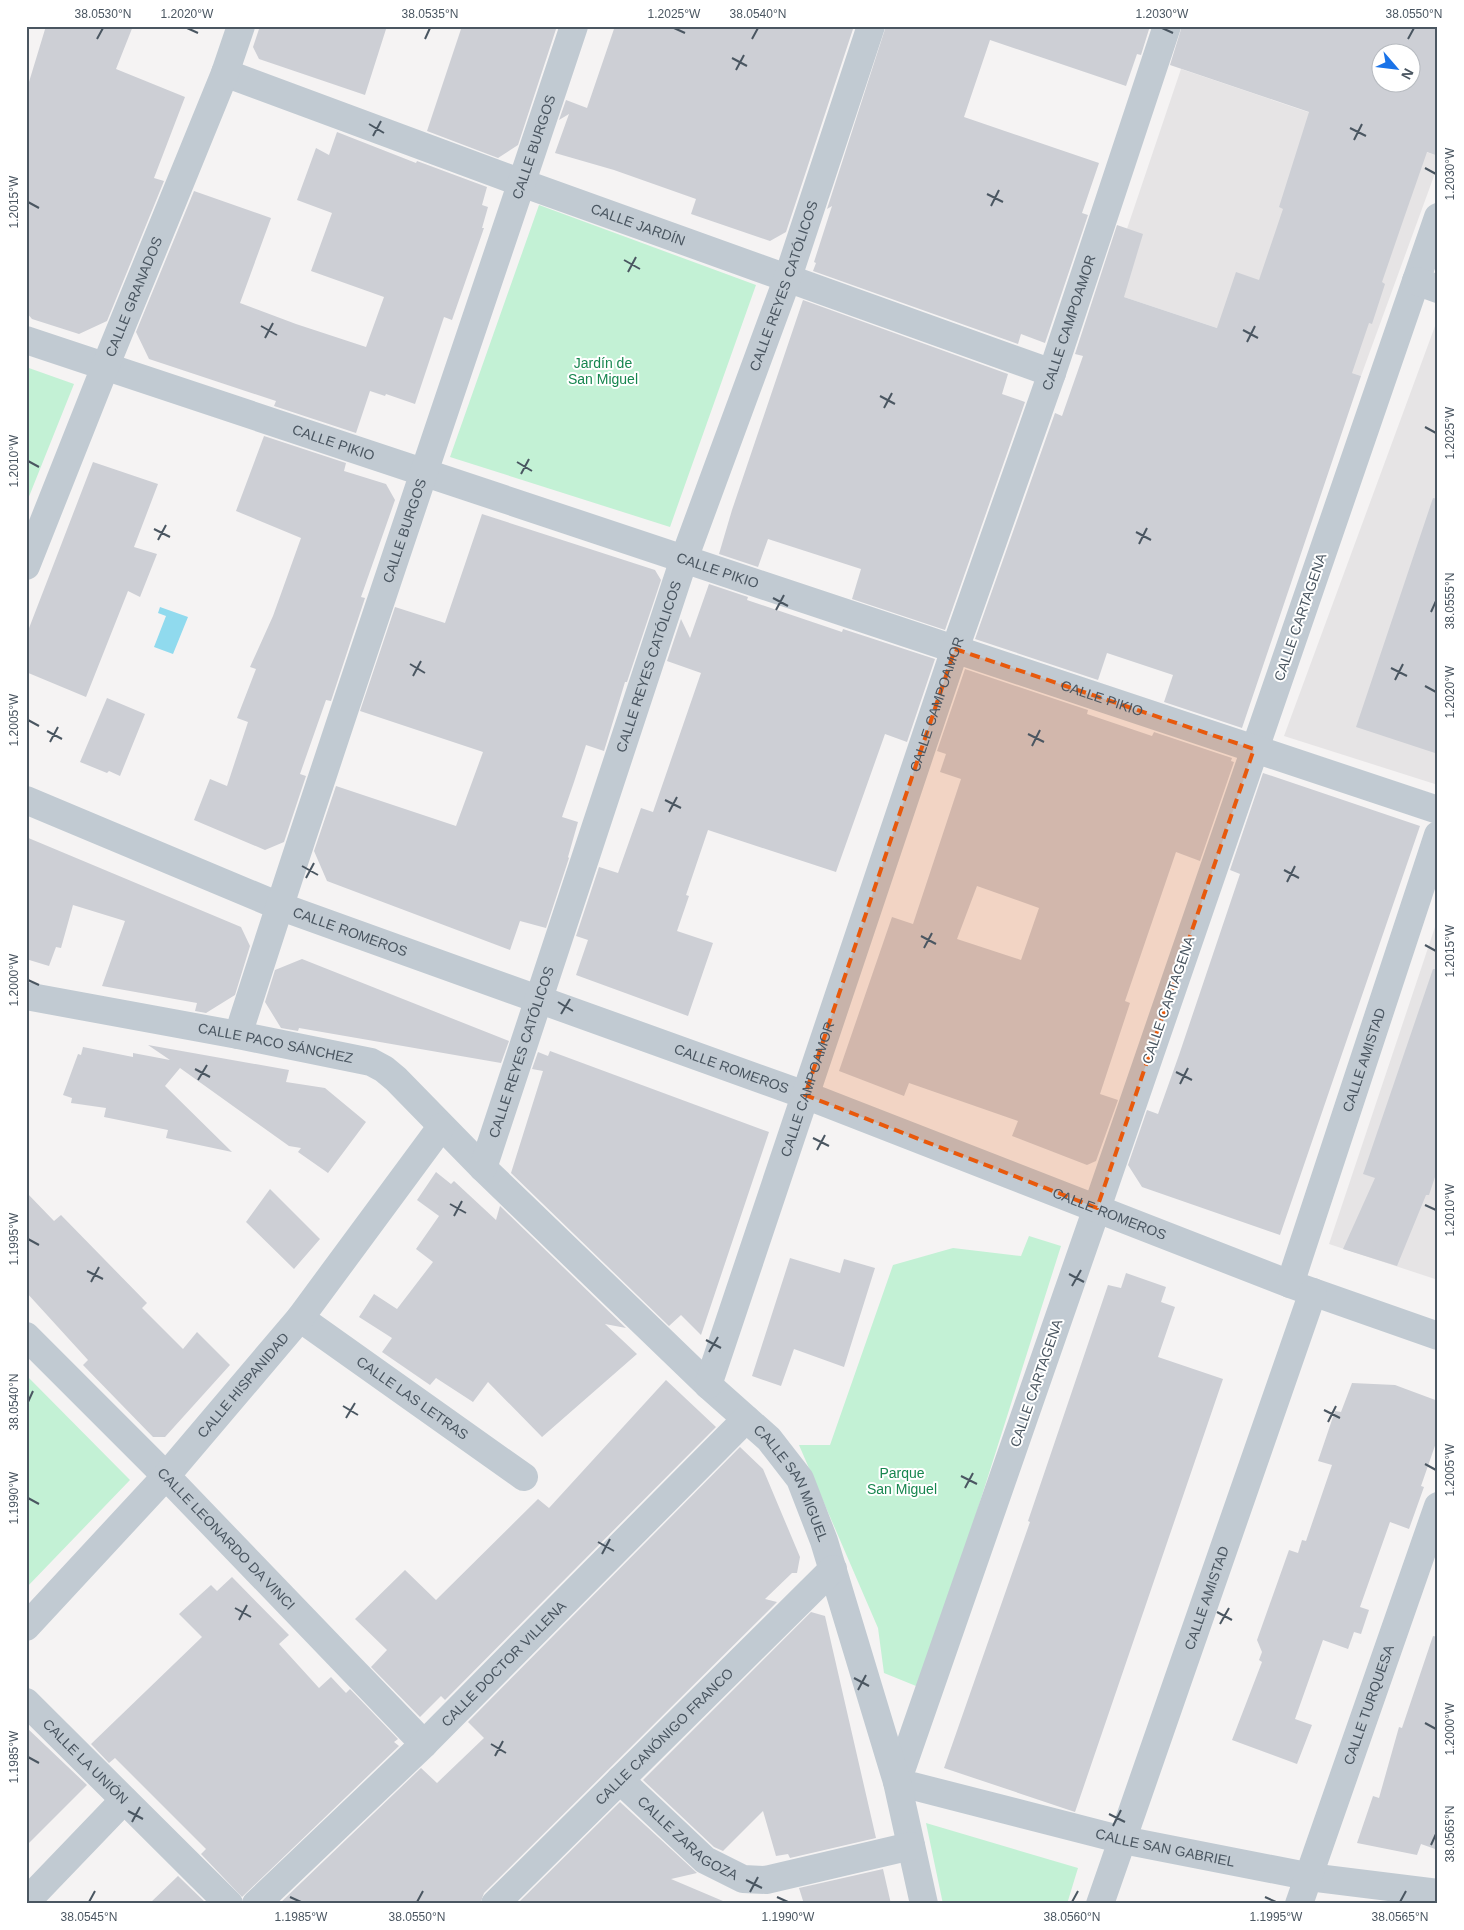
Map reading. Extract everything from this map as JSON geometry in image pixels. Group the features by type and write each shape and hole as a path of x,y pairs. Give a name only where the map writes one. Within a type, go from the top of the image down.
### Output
{"street":[{"name":"CALLE GRANADOS","path":"26,566 225,73 241,26"},
{"name":"CALLE BURGOS","path":"238,1035 279,906 574,26"},
{"name":"CALLE REYES CATÓLICOS","path":"483,1168 684,559 788,277 870,26"},
{"name":"CALLE CAMPOAMOR","path":"708,1385 955,649 1052,372 1167,26"},
{"name":"CALLE JARDÍN","path":"225,73 522,183 1052,372"},
{"name":"CALLE CARTAGENA","path":"897,1782 1097,1208 1254,749 1427,285 1438,218"},
{"name":"CALLE PIKIO","path":"26,340 1438,810"},
{"name":"CALLE ROMEROS","path":"26,800 279,906 805,1095 1301,1288 1438,1336"},
{"name":"CALLE AMISTAD","path":"1100,1904 1123,1840 1301,1288 1438,835"},
{"name":"CALLE PACO SÁNCHEZ","path":"26,996 238,1035 371,1062 384,1069 396,1079 440,1127 483,1168"},
{"name":"CALLE HISPANIDAD","path":"26,1627 166,1476 300,1318 440,1127"},
{"name":"CALLE SAN MIGUEL","path":"483,1168 708,1385 768,1439 800,1478 833,1569 897,1782 924,1904"},
{"name":"CALLE LAS LETRAS","path":"300,1318 524,1477"},
{"name":"CALLE LEONARDO DA VINCI","path":"26,1336 166,1476 424,1744"},
{"name":"CALLE DOCTOR VILLENA","path":"256,1904 424,1744 746,1419"},
{"name":"CALLE TURQUESA","path":"1299,1904 1438,1506"},
{"name":"CALLE CANÓNIGO FRANCO","path":"495,1904 833,1569"},
{"name":"CALLE LA UNIÓN","path":"26,1702 229,1904"},
{"name":"CALLE ZARAGOZA","path":"620,1780 705,1860 768,1892 911,1846"},
{"name":"CALLE SAN GABRIEL","path":"897,1782 1123,1840 1308,1876 1438,1893"},
{"path":"26,1902 124,1800"}],"highlighted area":[{"path":"955,649 1254,749 1097,1208 805,1095"}],"shaded area":[{"path":"1181,69 1438,156 1438,165 1361,376 1106,291"},
{"path":"1438,318 1438,785 1284,736"},
{"path":"1438,918 1438,1280 1329,1244"}],"green space":[{"name":"Jardín de San Miguel","path":"539,205 756,285 670,527 450,457"},
{"path":"26,367 74,384 26,504"},
{"name":"Parque San Miguel","path":"1029,1236 1061,1246 921,1688 884,1673 878,1628 799,1445 830,1445 893,1265 953,1248 1021,1256"},
{"path":"26,1375 130,1480 26,1588"},
{"path":"926,1823 1078,1868 1067,1904 943,1904"}],"water":[{"path":"160,607 188,617 173,654 154,647 166,616 158,613"}],"building":[{"path":"46,26 133,26 116,69 185,97 154,178 164,181 107,321 79,334 32,319 26,312 26,179 29,82"},
{"path":"260,26 387,26 365,95 259,59 253,47"},
{"path":"462,26 557,26 518,145 498,158 427,131"},
{"path":"615,26 854,26 786,232 770,241 691,214 696,199 614,170 555,153 569,114 559,120 566,100 587,108"},
{"path":"886,26 1150,26 1141,55 1137,54 1126,86 990,40 964,117 1099,163 1082,213 1088,215 1045,343 1021,334 1018,344 813,271 816,263 814,262 832,206 827,209"},
{"path":"1182,26 1438,26 1438,156 1427,152 1382,282 1385,284 1372,324 1369,323 1352,373 1361,376 1242,728 1164,702 1173,675 1107,653 1098,680 975,639 1055,413 1062,416 1083,356 1075,354 1117,225 1143,234 1124,297 1217,328 1236,272 1259,280 1283,209 1279,207 1309,112 1170,65"},
{"path":"337,132 416,163 417,161 487,187 482,205 488,207 482,228 484,228 452,320 444,317 415,404 386,394 385,396 370,391 356,433 274,406 276,401 149,359 136,332 194,191 271,218 240,303 366,347 384,297 311,271 332,213 297,200 316,148 329,155"},
{"path":"803,300 1008,374 1002,394 1025,402 945,630 852,599 861,569 768,539 758,567 719,554"},
{"path":"264,436 346,463 344,471 386,484 395,500 361,597 365,598 331,701 326,700 300,774 306,776 284,842 265,850 194,820 210,779 227,786 248,722 237,718 256,669 250,667 273,616 301,538 236,511"},
{"path":"93,462 158,484 134,547 157,554 140,597 128,591 86,697 26,672 26,636"},
{"path":"1433,498 1438,499 1438,754 1356,727"},
{"path":"482,514 655,570 661,580 627,682 625,682 604,751 586,745 562,817 578,822 569,858 546,928 520,921 510,950 327,881 314,851 336,786 456,826 483,752 360,711 395,607 445,623"},
{"path":"709,584 748,597 747,600 842,632 843,629 935,659 907,742 885,734 836,872 708,830 686,895 689,896 677,931 713,943 688,1016 576,975 588,940 576,936 599,867 618,873 641,808 653,812 701,673 667,661 681,619 690,638"},
{"path":"965,669 1088,710 1087,714 1152,736 1154,732 1232,758 1231,761 1234,762 1200,861 1176,852 1125,1001 1130,1003 1100,1094 1118,1100 1096,1161 1087,1165 1012,1136 1018,1121 909,1083 904,1096 839,1071 892,917 913,924 961,779 940,772 946,754 937,751","holes":["977,886 1039,908 1021,960 957,939"]},
{"path":"107,698 145,714 120,776 80,762"},
{"path":"1263,773 1420,826 1280,1235 1142,1187 1128,1165 1147,1110 1158,1114 1179,1055 1240,874 1230,870"},
{"path":"26,837 241,927 250,946 235,995 206,1013 195,1011 197,1003 102,986 125,921 73,905 61,948 56,947 49,966 26,959"},
{"path":"302,959 509,1041 501,1063 299,1028 298,1031 281,1028 265,1002 275,970"},
{"path":"1433,969 1438,969 1438,1168 1429,1195 1426,1195 1397,1266 1343,1249 1375,1178 1363,1174"},
{"path":"148,1045 289,1070 286,1082 325,1088 366,1122 328,1173 298,1152 301,1148 289,1146 180,1068 165,1086 232,1152 166,1138 168,1130 104,1117 106,1108 71,1103 72,1098 63,1095 78,1054 81,1055 83,1047 133,1057 133,1053 170,1060"},
{"path":"550,1051 769,1132 701,1335 681,1315 669,1326 511,1173 543,1071 532,1069 538,1052 548,1056"},
{"path":"436,1172 451,1184 454,1181 496,1220 500,1206 626,1328 605,1324 637,1354 542,1437 488,1382 473,1402 436,1378 430,1385 382,1352 392,1338 359,1317 374,1294 397,1309 433,1262 416,1249 439,1216 417,1200"},
{"path":"270,1189 320,1239 294,1269 246,1222"},
{"path":"26,1192 54,1221 61,1215 147,1303 142,1308 183,1349 197,1332 230,1365 165,1437 153,1437 83,1365 88,1360 26,1292"},
{"path":"790,1258 840,1273 844,1259 875,1268 844,1367 794,1349 781,1386 752,1376"},
{"path":"1126,1273 1166,1287 1161,1302 1175,1307 1158,1357 1223,1379 1075,1812 944,1768 1030,1522 1028,1521 1108,1285 1121,1288"},
{"path":"666,1380 716,1427 445,1700 441,1696 420,1717 371,1667 387,1650 355,1619 405,1570 436,1600 538,1499 549,1508"},
{"path":"1352,1383 1395,1385 1438,1401 1438,1437 1421,1486 1424,1487 1409,1529 1390,1522 1360,1607 1369,1610 1361,1634 1354,1632 1348,1649 1323,1640 1295,1719 1312,1725 1297,1764 1232,1740 1262,1662 1259,1660 1262,1652 1257,1640 1289,1550 1298,1553 1302,1540 1306,1541 1332,1465 1318,1461 1335,1411 1341,1412"},
{"path":"740,1447 763,1469 800,1557 797,1573 792,1573 765,1599 777,1602 484,1893 480,1904 279,1904 421,1768 437,1783 484,1738 468,1722"},
{"path":"232,1577 289,1635 279,1644 319,1688 331,1677 346,1693 350,1689 398,1739 394,1742 399,1746 242,1897 201,1854 206,1849 115,1758 109,1763 91,1744 202,1637 179,1614 211,1585 217,1591"},
{"path":"811,1612 825,1616 876,1838 790,1858 788,1854 776,1856 763,1811 723,1851 714,1847 643,1780"},
{"path":"1433,1636 1438,1637 1438,1850 1421,1844 1417,1855 1357,1843 1373,1796 1379,1798 1399,1727 1402,1728"},
{"path":"26,1727 87,1785 26,1846"},
{"path":"620,1802 697,1873 671,1879 730,1904 517,1904"},
{"path":"883,1869 891,1904 804,1904 799,1888"},
{"path":"178,1876 207,1904 149,1904"}]}
